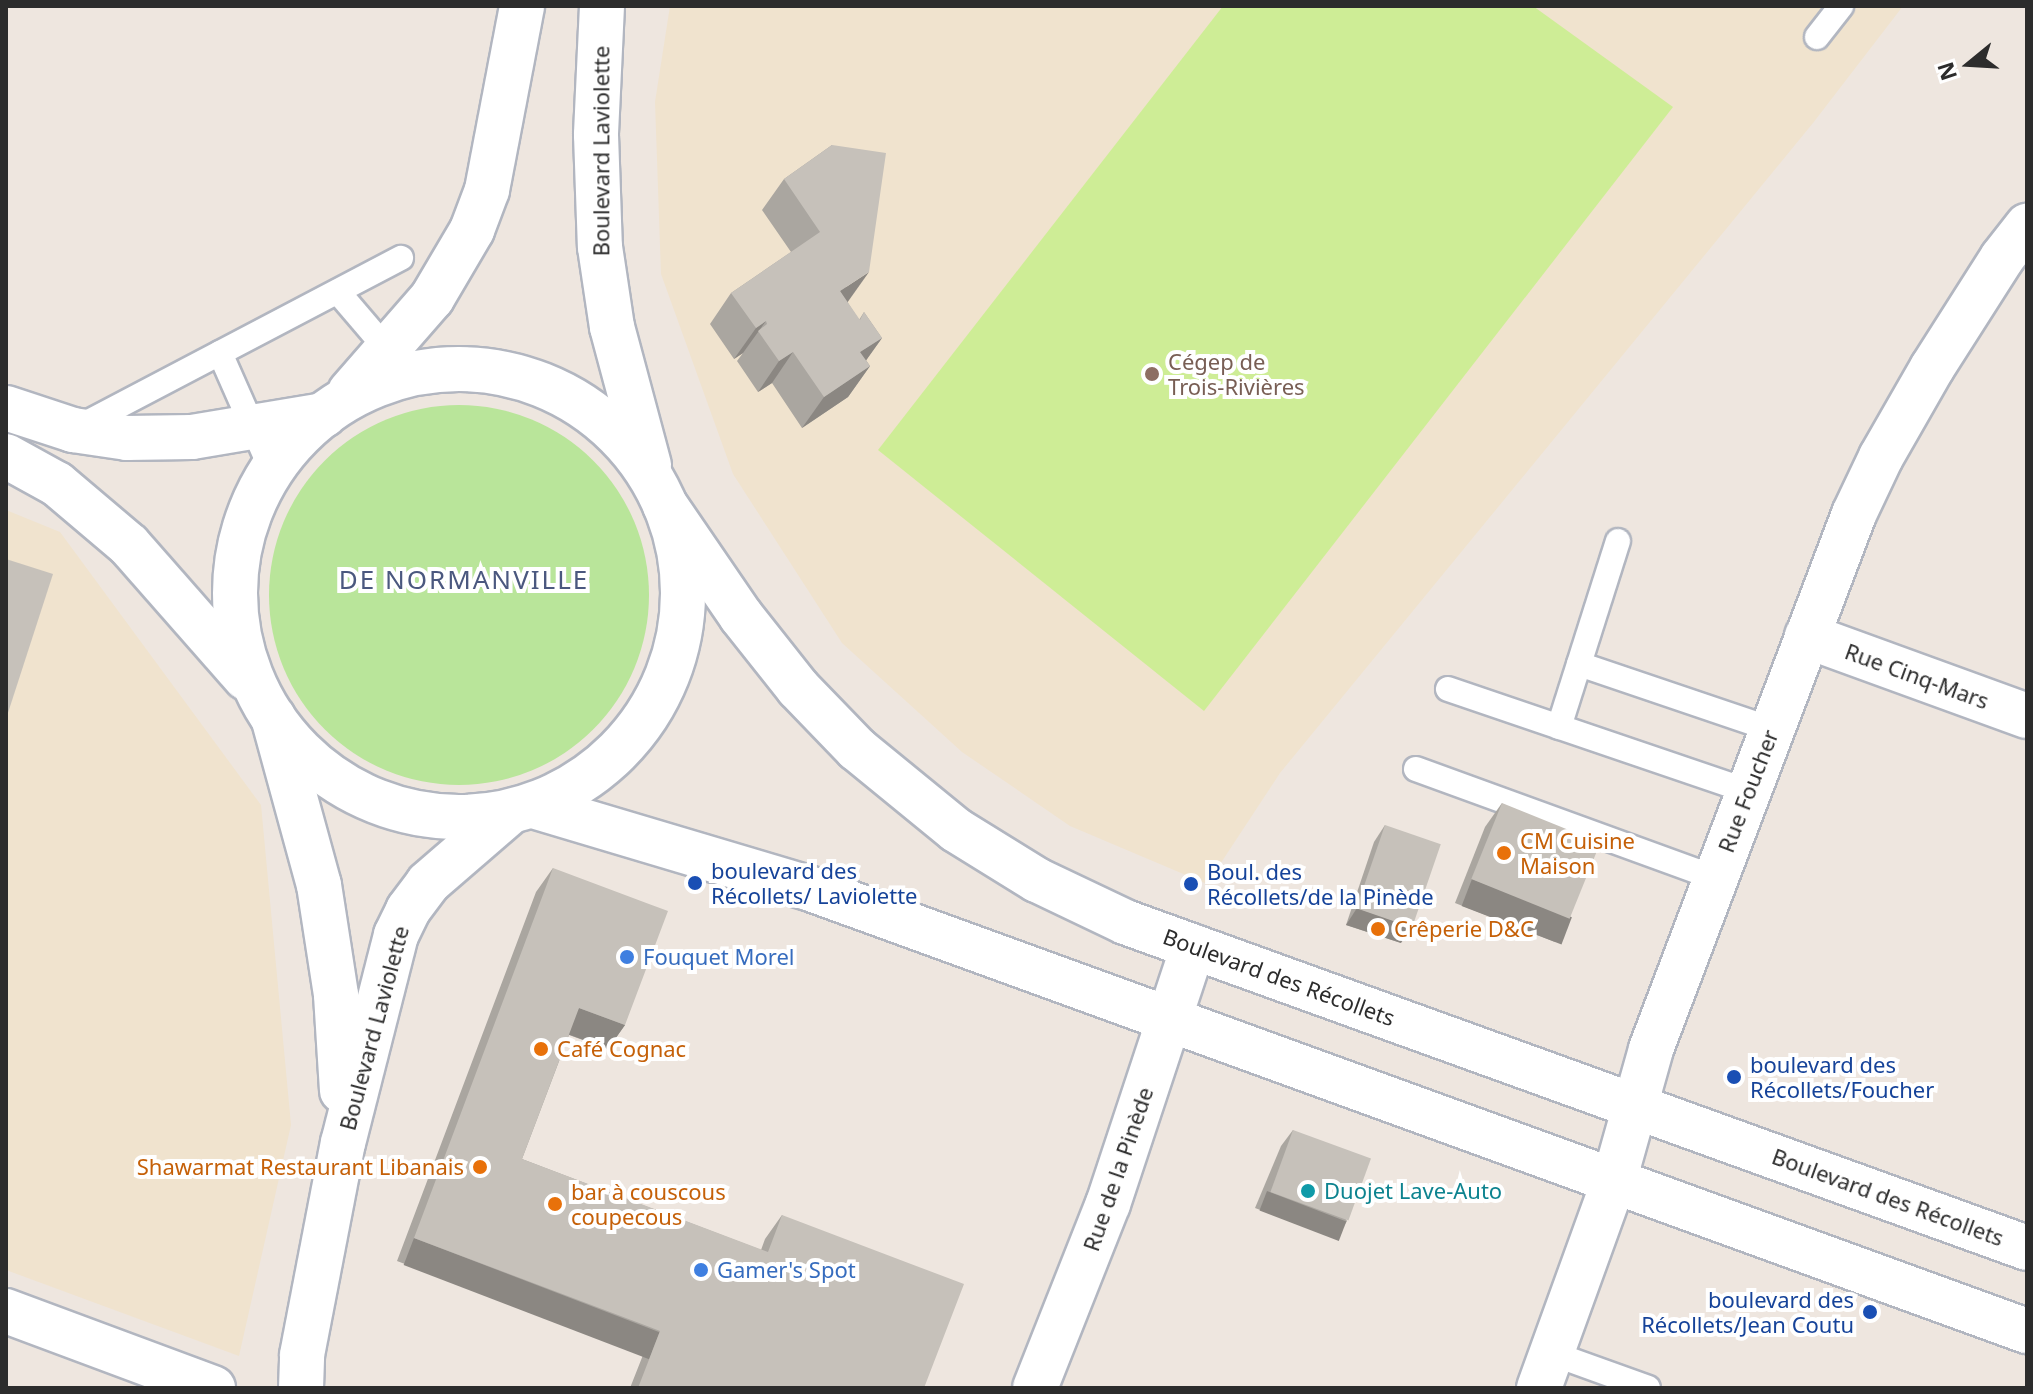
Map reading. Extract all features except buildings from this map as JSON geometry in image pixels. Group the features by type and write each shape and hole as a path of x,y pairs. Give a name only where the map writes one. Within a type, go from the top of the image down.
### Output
{"main road":[{"name":"Boulevard Laviolette","path":"343,1143 341,1055 330,942 310,844 267,706 239,632 235,588 247,522 272,471 291,445 333,408 398,362 481,209 503,114 522,6"},
{"name":"Boulevard Laviolette","path":"301,1388 302,1355 343,1143 401,923 428,883 521,809 577,785 616,755 647,717 669,673 681,625 683,576 674,527 659,494 612,327 601,260 596,148 602,6"},
{"name":"Rue Foucher","path":"1545,1370 1614,1181 1651,1049 1854,514 1896,429 1965,313 2027,226"},
{"name":"Boulevard des Récollets","path":"398,362 492,371 555,391 611,428 741,616 798,688 881,771 956,830 1037,880 1125,922 2027,1248"},
{"path":"6,408 73,430 103,436 164,438 253,427 333,408"},
{"path":"6,456 57,484 129,545 267,706 304,755 365,797 411,813 435,817 521,809 811,889 2027,1331"},
{"name":"Rue Cinq-Mars","path":"1807,636 2027,716"},
{"name":"Rue de la Pinède","path":"1035,1388 1108,1204 1193,947"},
{"path":"6,1311 213,1388"}],"lane":[{"path":"1817,37 1841,6"},
{"path":"73,430 401,258"},
{"path":"338,292 398,362"},
{"path":"220,353 272,471"},
{"path":"1559,727 1618,541"},
{"path":"1579,664 1771,729"},
{"path":"1448,689 1748,791"},
{"path":"1416,769 1715,878"},
{"path":"1545,1370 1648,1388"}],"shaded area":[{"name":"Cégep de Trois-Rivières","path":"670,6 1903,6 1813,123 1280,773 1207,884 1070,826 962,752 842,643 733,474 661,274 655,102"},
{"path":"6,510 60,532 261,805 291,1125 239,1356 6,1270"}],"green space":[{"path":"1223,6 1533,6 1673,107 1204,711 878,450"},
{"path":"459,405 496,409 532,420 564,437 593,461 617,490 634,522 645,558 649,595 645,632 634,668 617,700 593,729 564,753 532,770 496,781 459,785 422,781 386,770 354,753 325,729 301,700 284,668 273,632 269,595 273,558 284,522 301,490 325,461 354,437 386,420 422,409"}],"place":[{"name":"Cégep de Trois-Rivières","path":"1152,374"},
{"name":"CM Cuisine Maison","path":"1504,853"},
{"name":"boulevard des Récollets/ Laviolette","path":"695,883"},
{"name":"Boul. des Récollets/de la Pinède","path":"1191,884"},
{"name":"Crêperie D&C","path":"1378,929"},
{"name":"Fouquet Morel","path":"627,957"},
{"name":"Café Cognac","path":"541,1049"},
{"name":"boulevard des Récollets/Foucher","path":"1734,1077"},
{"name":"Shawarmat Restaurant Libanais","path":"480,1167"},
{"name":"Duojet Lave-Auto","path":"1308,1191"},
{"name":"bar à couscous coupecous","path":"555,1204"},
{"name":"Gamer's Spot","path":"701,1270"},
{"name":"boulevard des Récollets/Jean Coutu","path":"1870,1312"}],"district":[{"name":"DE NORMANVILLE","path":"464,580"}]}
